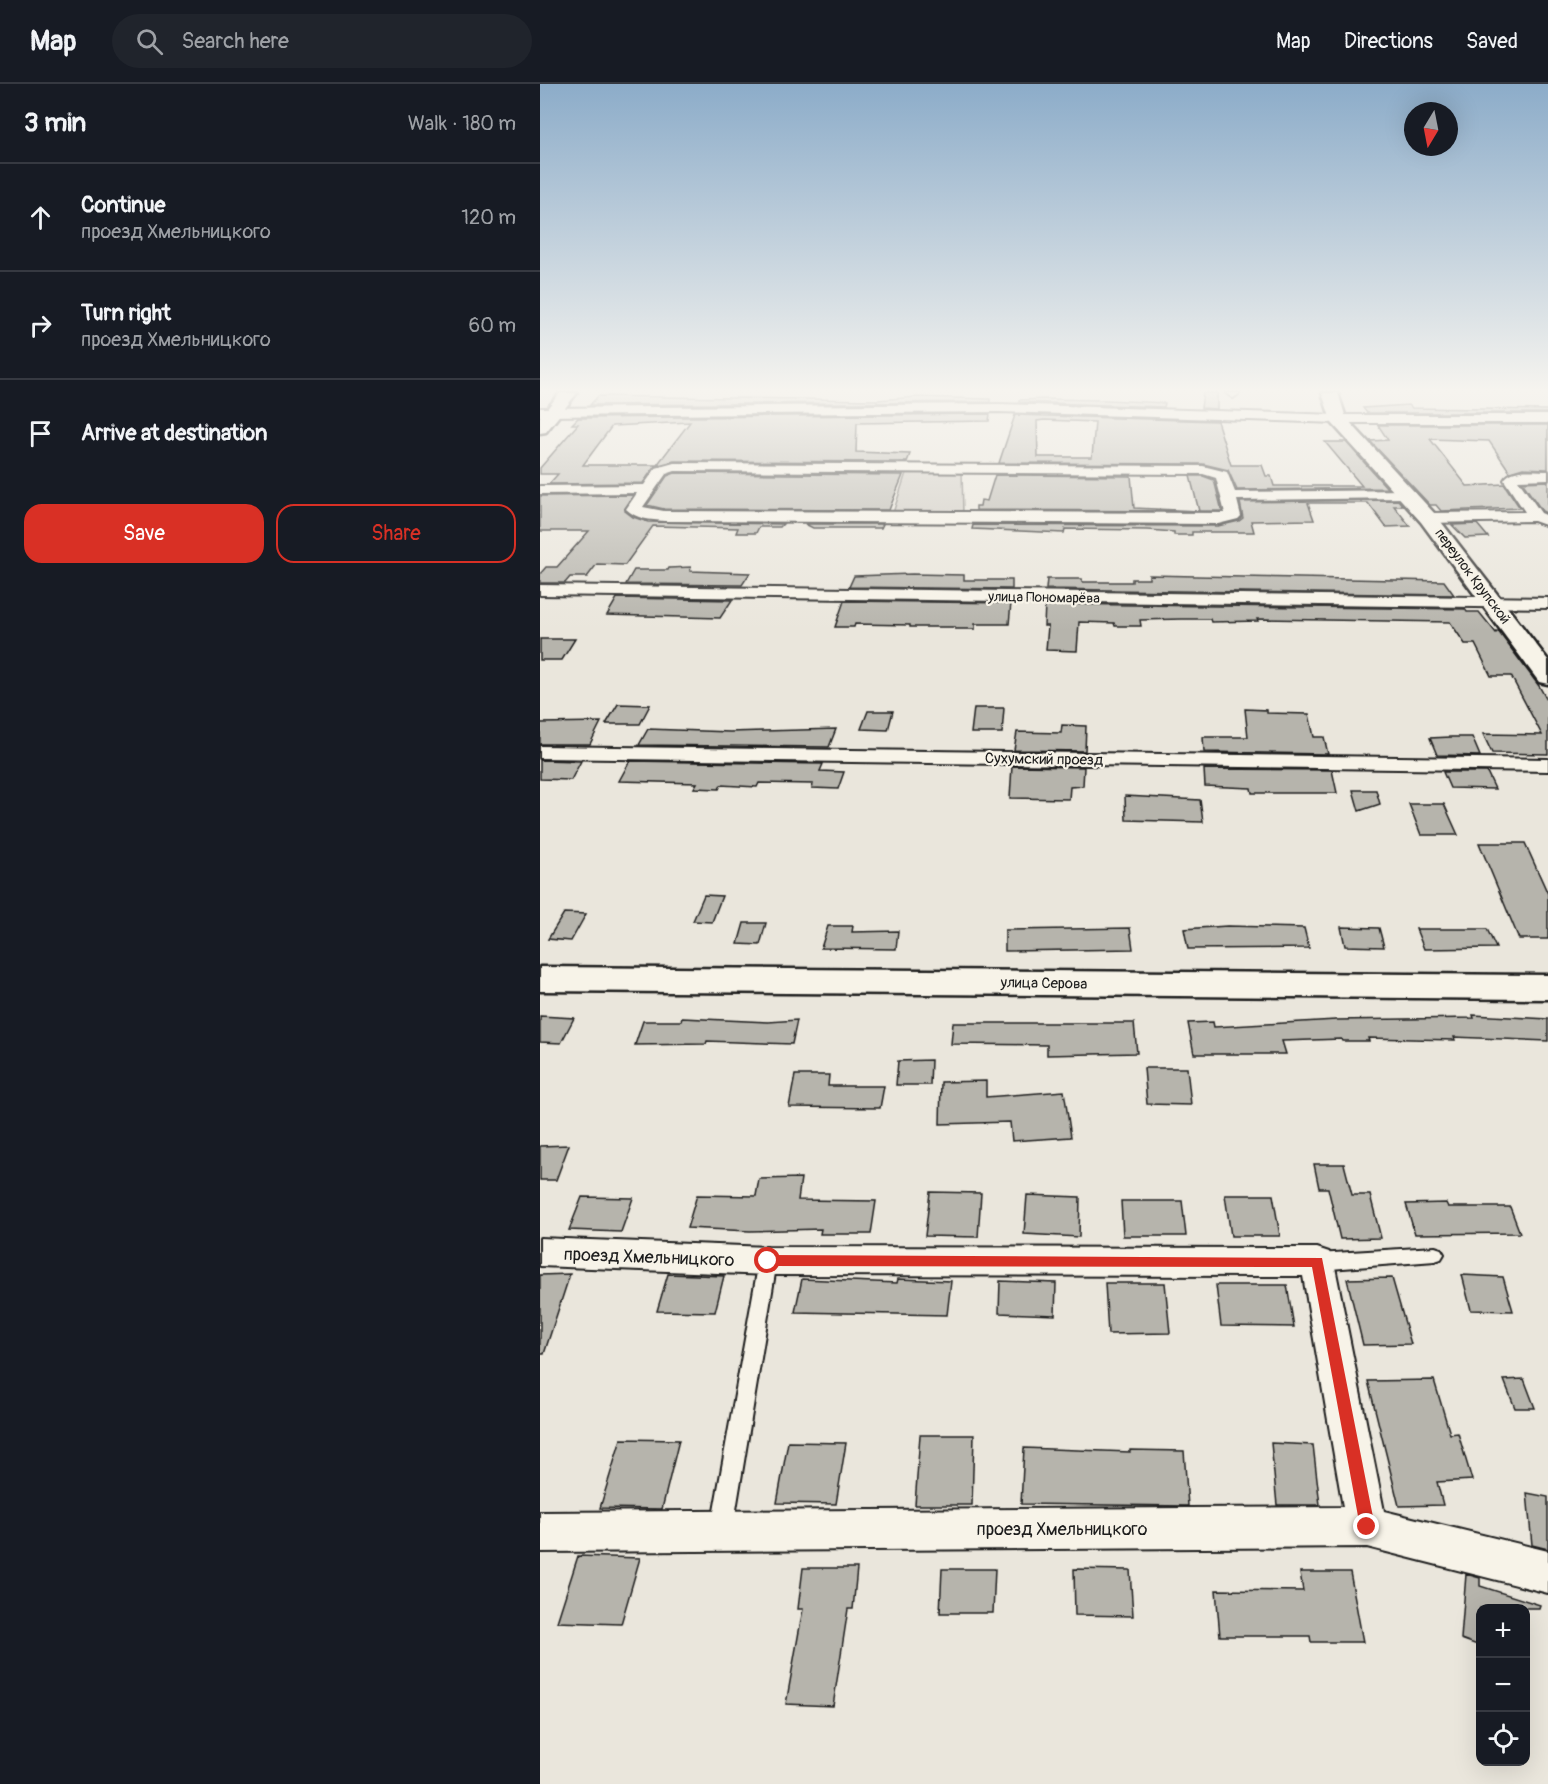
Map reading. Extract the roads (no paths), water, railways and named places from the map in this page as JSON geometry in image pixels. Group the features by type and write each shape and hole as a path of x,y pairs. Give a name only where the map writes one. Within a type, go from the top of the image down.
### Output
{"street":[{"path":"660,472 634,509 649,515 664,516 1218,519 1233,516 1222,475 1215,472"},
{"name":"переулок Крупской","path":"1386,472 1428,518 1548,677"},
{"path":"1542,518 1511,480 1513,476 1548,475"},
{"path":"540,490 648,489"},
{"path":"1229,496 1405,494"},
{"path":"1428,518 1542,518"},
{"name":"улица Пономарёва","path":"540,590 1548,603"},
{"name":"Сухумский проезд","path":"540,752 1548,765"},
{"name":"улица Серова","path":"540,979 1548,987"},
{"name":"проезд Хмельницкого","path":"540,1252 768,1261 1317,1262"},
{"path":"1317,1262 1367,1527"},
{"name":"проезд Хмельницкого","path":"540,1532 1367,1527 1548,1572"}],"lane":[{"path":"1317,1262 1436,1254"},
{"path":"722,1531 768,1261"}]}
